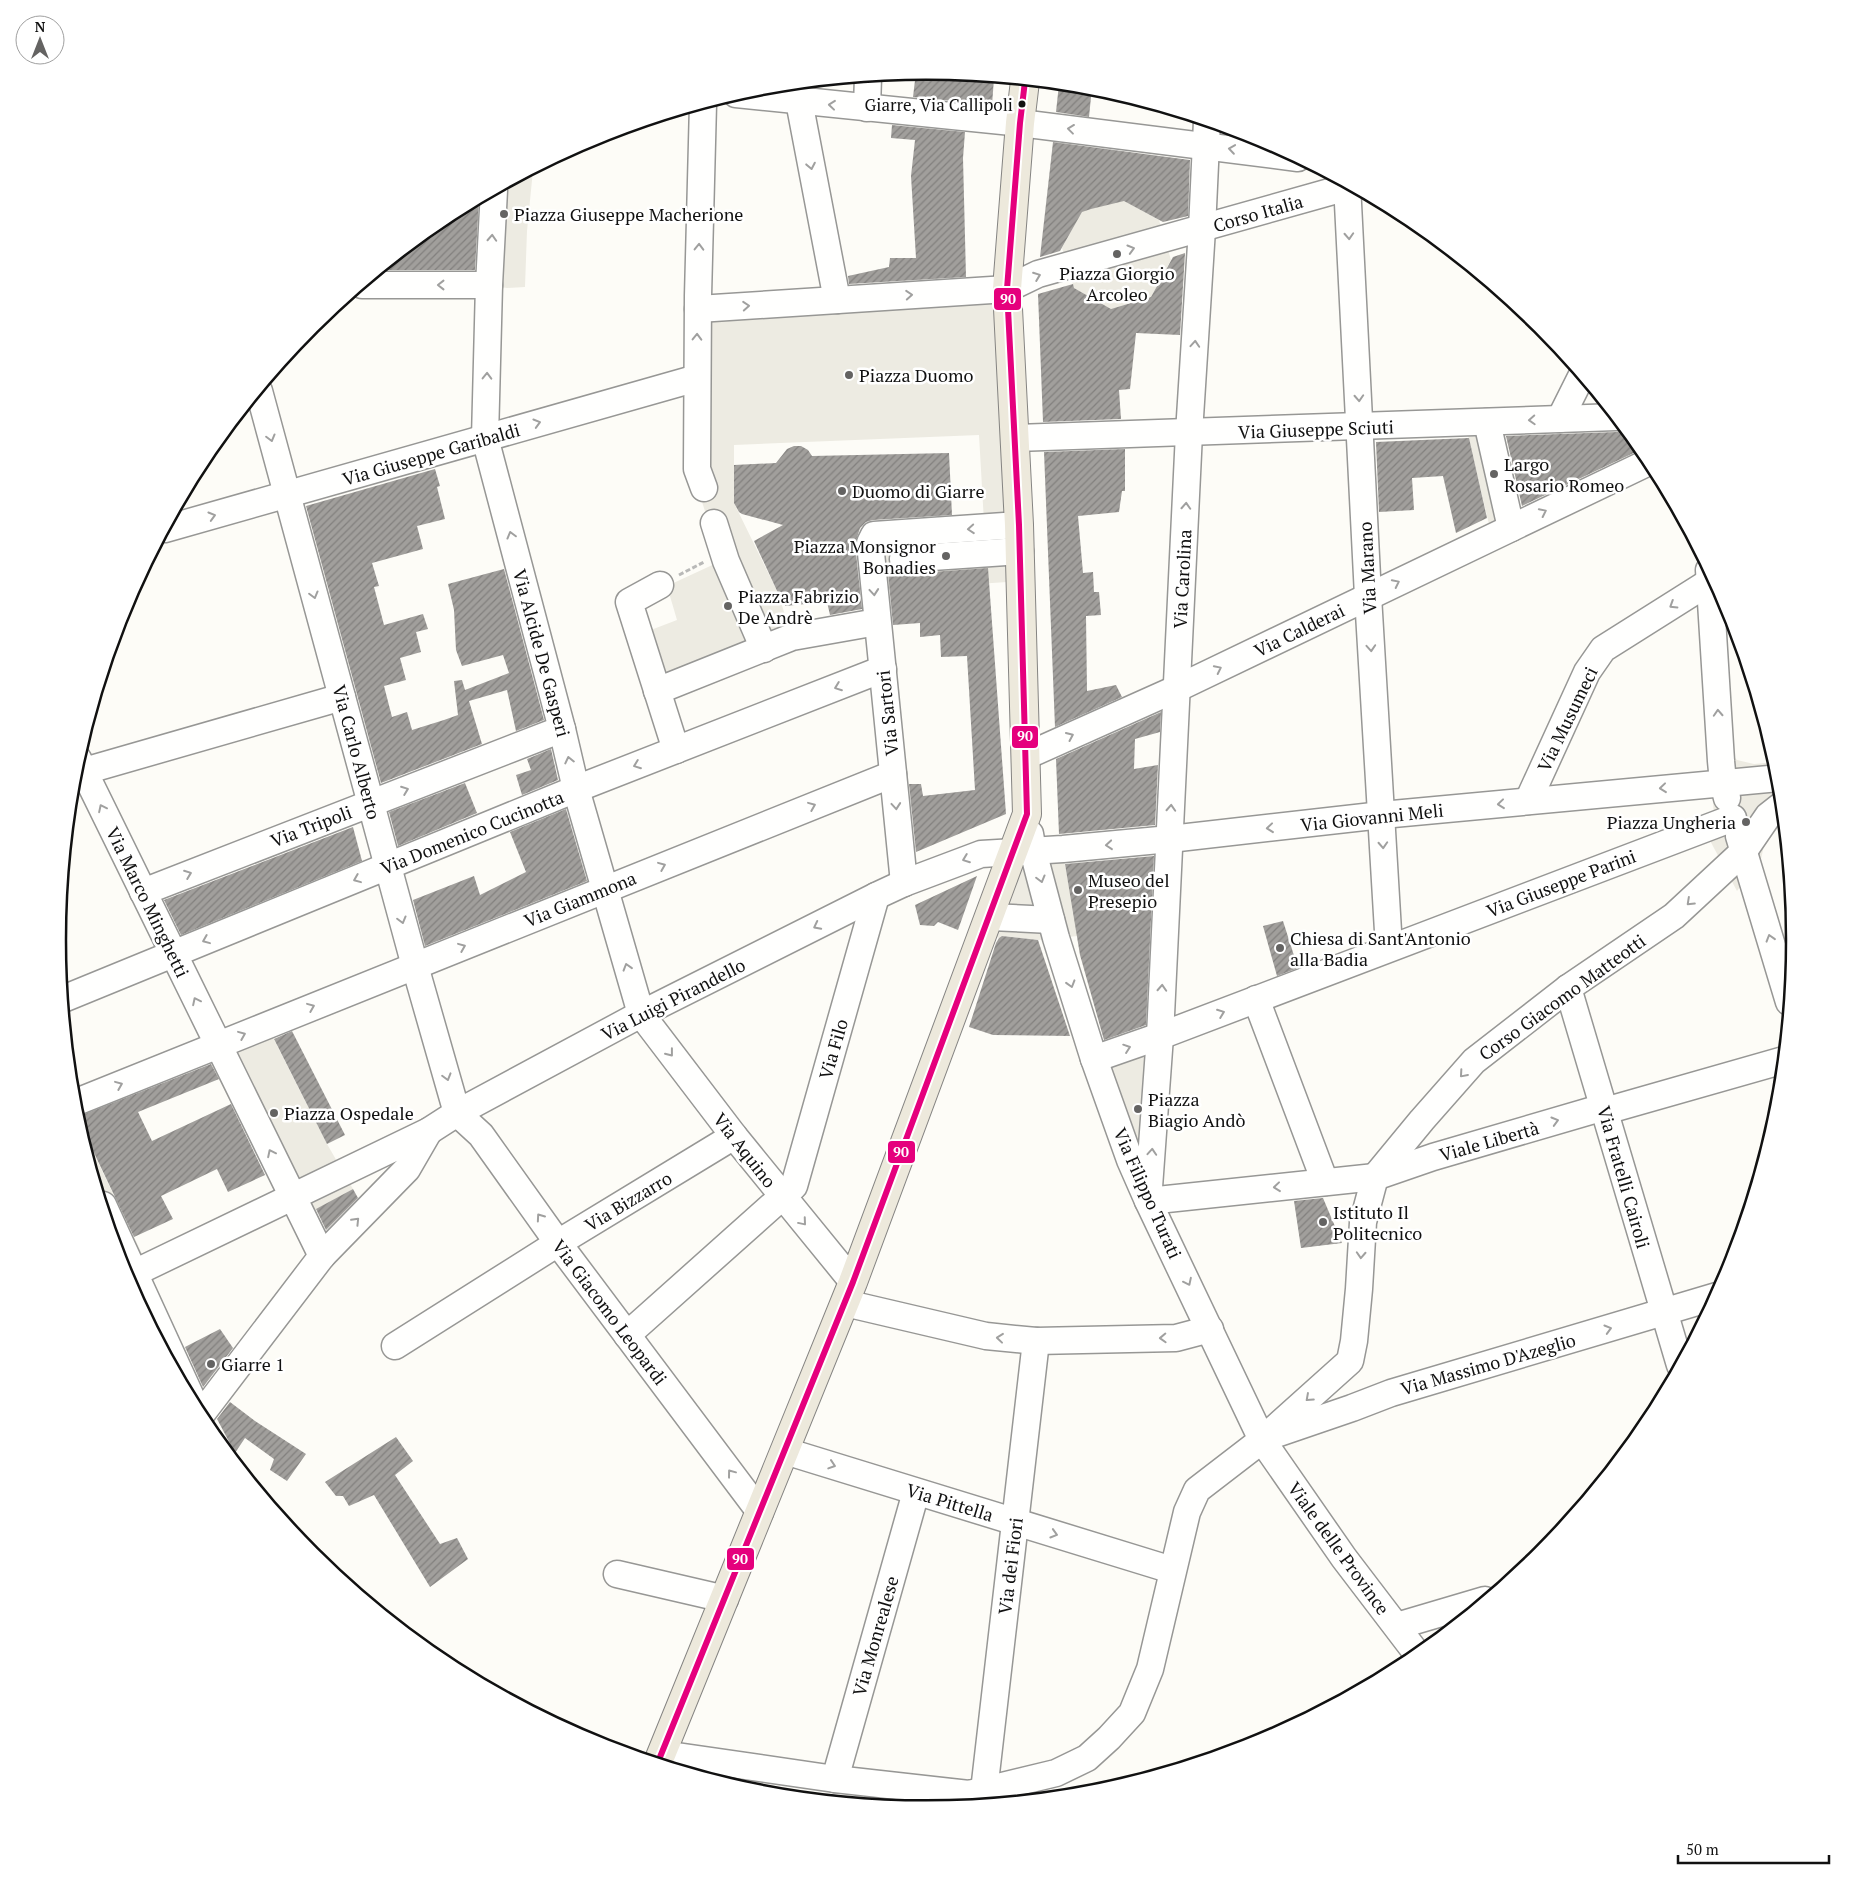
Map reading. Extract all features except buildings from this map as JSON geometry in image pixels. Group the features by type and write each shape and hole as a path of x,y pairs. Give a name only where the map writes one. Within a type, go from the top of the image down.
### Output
{"main road":[{"path":"660,1758 849,1293 990,917 1023,851 1027,814 1020,538 1007,289 1024,86"}],"street":[{"path":"867,108 868,82"},
{"path":"757,96 1020,123 1206,134 1264,149"},
{"path":"799,101 836,294"},
{"path":"703,109 698,303 697,469 704,488"},
{"name":"Via Carolina","path":"1148,1200 1160,1036 1189,433 1206,134"},
{"name":"Corso Italia","path":"1007,289 1038,274 1343,187"},
{"name":"Via Marano","path":"1348,190 1368,596 1389,948"},
{"name":"Via Alcide De Gasperi","path":"494,196 485,438 562,729 576,789 641,1014"},
{"path":"369,285 489,285"},
{"path":"698,303 836,294 1007,289"},
{"name":"Via Giuseppe Garibaldi","path":"173,527 697,378"},
{"path":"1560,419 1579,380"},
{"name":"Via Carlo Alberto","path":"260,397 414,966 457,1113"},
{"name":"Via Giuseppe Sciuti","path":"1016,438 1610,417"},
{"path":"1487,422 1511,528"},
{"name":"Via Calderai","path":"1026,756 1178,688 1644,465"},
{"path":"714,523 724,554 764,649"},
{"name":"Via Sartori","path":"904,883 870,543 874,535 1020,538"},
{"path":"903,559 1020,538"},
{"name":"Via Musumeci","path":"1528,801 1587,672 1603,649 1707,580"},
{"path":"660,585 629,602 676,750"},
{"path":"1711,590 1718,776 1722,822 1747,862 1785,987"},
{"path":"658,691 792,637 877,622"},
{"name":"Via Domenico Cucinotta","path":"68,997 576,789 883,669"},
{"path":"84,766 342,697"},
{"name":"Via Tripoli","path":"143,892 562,729"},
{"name":"Via Giammona","path":"218,1045 893,774"},
{"name":"Via Marco Minghetti","path":"82,776 143,892 218,1045 287,1199 322,1256"},
{"name":"Via Giovanni Meli","path":"1023,851 1170,839 1528,801 1718,776 1771,778"},
{"name":"Corso Giacomo Matteotti","path":"1391,1393 1360,1394 1352,1388 1350,1361 1357,1315 1363,1222 1375,1177 1474,1061 1568,988 1674,916 1725,868 1747,862 1768,816 1776,810"},
{"name":"Via Giuseppe Parini","path":"1094,1059 1160,1036 1722,822"},
{"name":"Via Luigi Pirandello","path":"134,1274 429,1131 457,1113 641,1014 876,896 904,883 981,854 1023,851"},
{"name":"Via Filippo Turati","path":"1023,851 1054,929 1094,1059 1130,1160 1262,1440"},
{"name":"Via Filo","path":"627,1335 794,1186 876,896"},
{"path":"990,917 1054,929"},
{"name":"Via Fratelli Cairoli","path":"1568,988 1678,1358"},
{"path":"1256,999 1325,1182"},
{"name":"Via Aquino","path":"641,1014 782,1196 849,1293"},
{"path":"82,1100 218,1045"},
{"name":"Viale Libertà","path":"1148,1200 1375,1177 1433,1157 1777,1062"},
{"name":"Via Giacomo Leopardi","path":"457,1113 481,1136 558,1243 760,1512"},
{"path":"1422,1120 1433,1157"},
{"path":"205,1409 322,1256 407,1169 429,1131"},
{"name":"Via Bizzarro","path":"395,1346 558,1243 734,1136"},
{"path":"849,1293 986,1336 1036,1341 1176,1338 1210,1329"},
{"name":"Via Massimo D'Azeglio","path":"1262,1440 1391,1393 1708,1299"},
{"name":"Via dei Fiori","path":"984,1791 1036,1341"},
{"path":"660,1758 835,1780 969,1794 1056,1773 1087,1758 1132,1713 1150,1669 1187,1512 1197,1490 1262,1440 1350,1361"},
{"name":"Viale delle Province","path":"1262,1440 1344,1558 1413,1648"},
{"name":"Via Pittella","path":"785,1451 1172,1570"},
{"name":"Via Monrealese","path":"835,1780 916,1492"},
{"path":"617,1574 725,1599"},
{"path":"1397,1626 1473,1603"}],"path":[{"path":"660,585 718,555 724,554"}],"shaded area":[{"name":"Piazza Giuseppe Macherione","path":"532,175 527,231 525,287 507,288 489,285 482,204"},
{"name":"Piazza Giorgio Arcoleo","path":"1123,200 1159,220 1171,260 1151,297 1111,309 1074,288 1062,248 1082,211"},
{"name":"Piazza Duomo","path":"1008,275 1021,581 874,591 870,543 860,528 984,522 979,435 734,445 734,503 778,593 792,637 663,689 643,633 677,620 667,586 721,561 686,452 684,297"},
{"name":"Largo Rosario Romeo","path":"1499,422 1523,522 1492,537 1465,423"},
{"name":"Piazza Ungheria","path":"1729,752 1737,760 1754,764 1768,763 1770,772 1778,824 1765,841 1761,859 1737,891 1707,835 1714,817 1711,770"},
{"path":"1013,851 1064,860 1078,936 1038,940 1003,936 999,938 984,934"},
{"name":"Piazza Biagio Andò","path":"1149,1030 1160,1199 1094,1059"},
{"name":"Piazza Ospedale","path":"270,1032 327,1144 353,1189 310,1213 282,1202 207,1056"},
{"path":"94,1154 134,1237 148,1266 132,1270 112,1217"}],"transit line":[{"name":"90","path":"660,1758 853,1282 1027,814 1019,525 1007,289 1024,86"}],"place":[{"name":"Giarre, Via Callipoli","path":"1022,104"},
{"name":"Piazza Giuseppe Macherione","path":"504,214"},
{"name":"Piazza Giorgio Arcoleo","path":"1117,254"},
{"name":"Piazza Duomo","path":"849,375"},
{"name":"Largo Rosario Romeo","path":"1494,474"},
{"name":"Duomo di Giarre","path":"842,491"},
{"name":"Piazza Monsignor Bonadies","path":"946,556"},
{"name":"Piazza Fabrizio De Andrè","path":"728,606"},
{"name":"Piazza Ungheria","path":"1746,822"},
{"name":"Museo del Presepio","path":"1078,890"},
{"name":"Chiesa di Sant'Antonio alla Badia","path":"1280,948"},
{"name":"Piazza Biagio Andò","path":"1138,1109"},
{"name":"Piazza Ospedale","path":"274,1113"},
{"name":"Istituto Il Politecnico","path":"1323,1222"},
{"name":"Giarre 1","path":"211,1364"}]}
